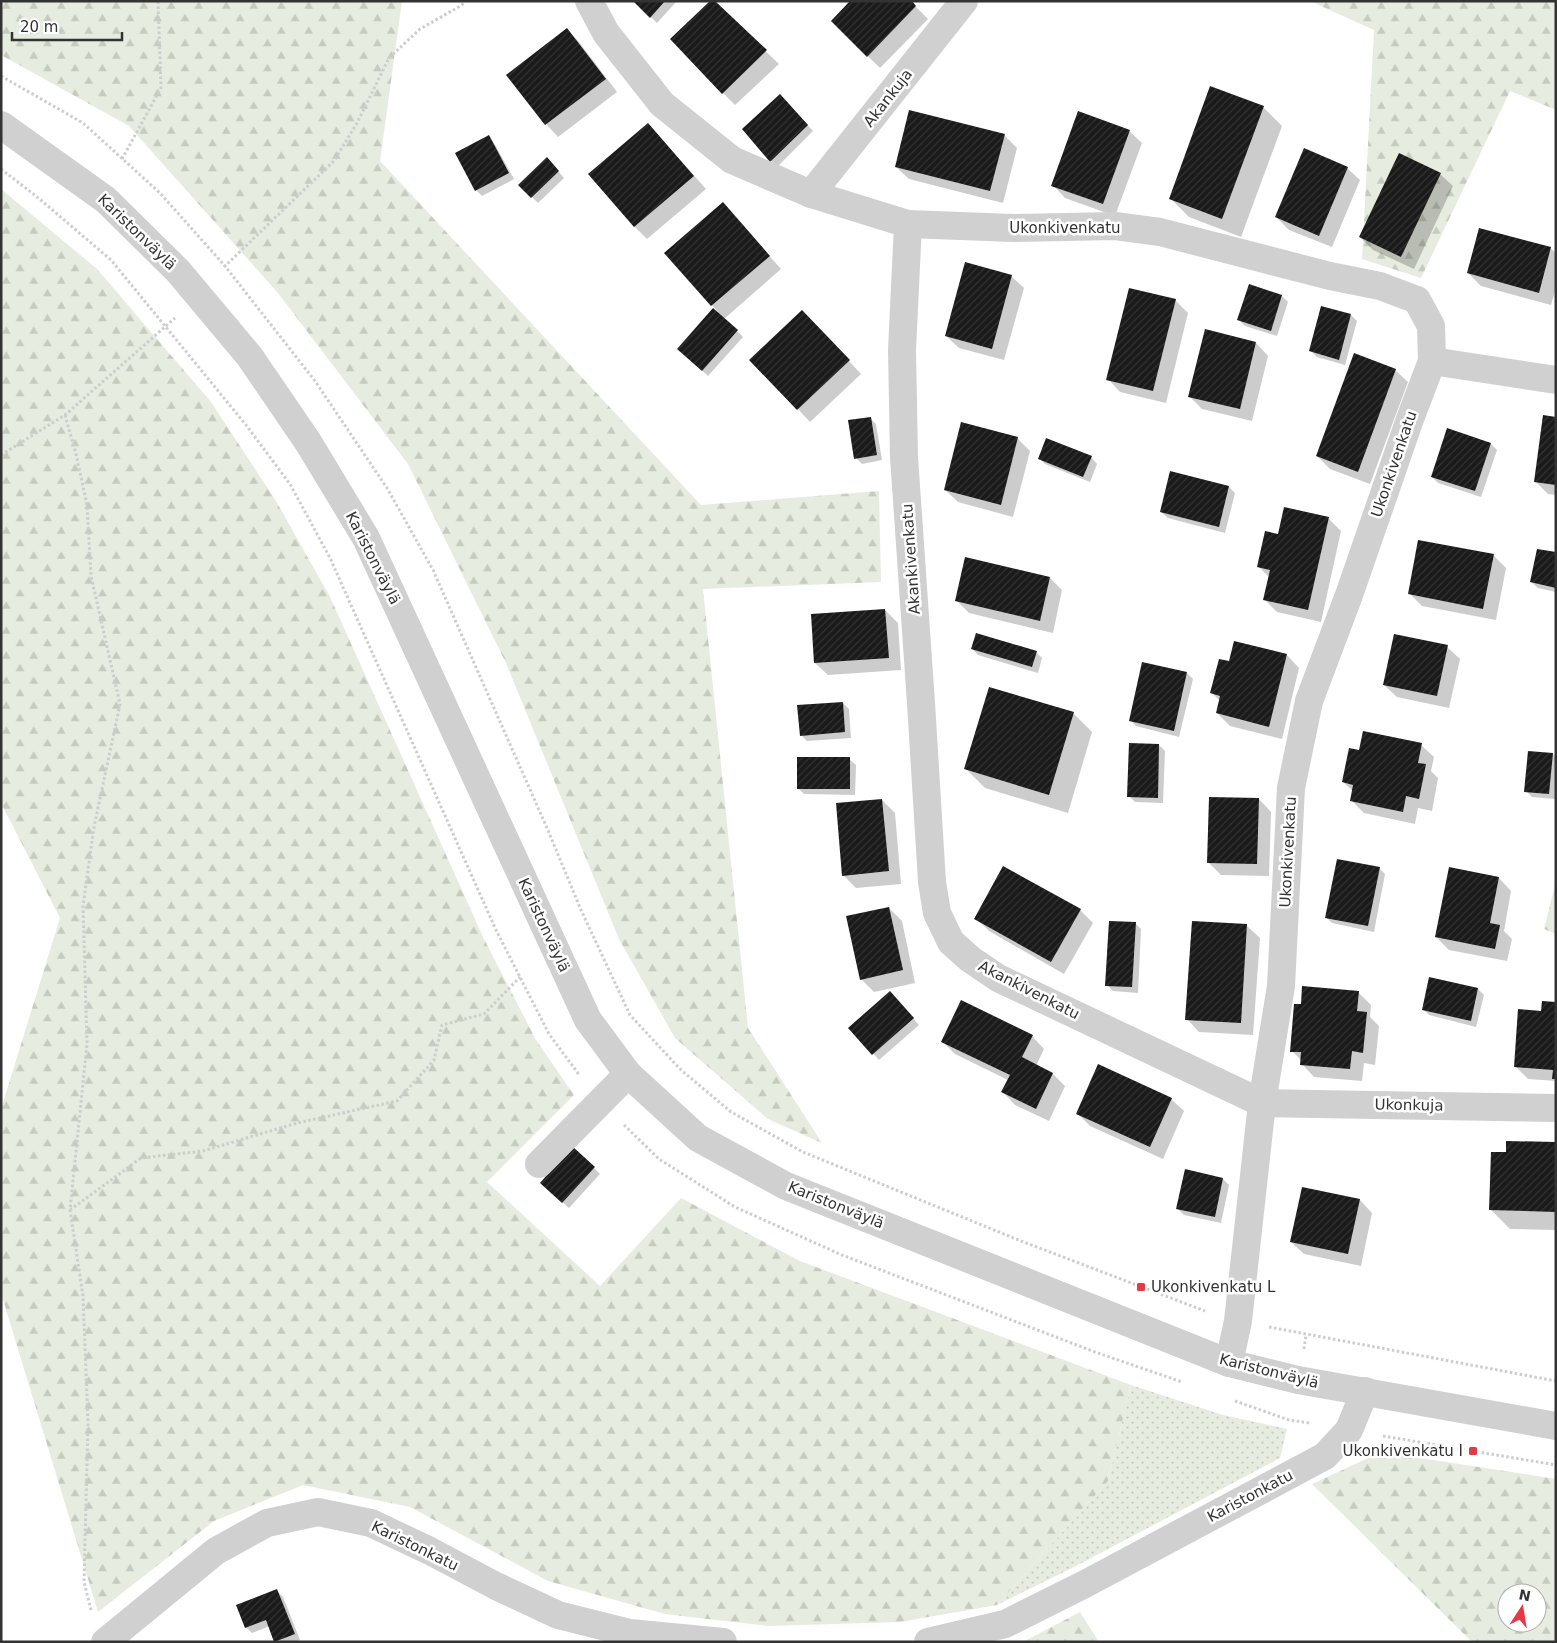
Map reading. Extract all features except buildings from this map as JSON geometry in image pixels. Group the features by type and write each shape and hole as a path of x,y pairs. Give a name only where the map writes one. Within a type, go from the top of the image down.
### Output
{"street":[{"path":"589,1 606,33 662,104 732,160 811,194 908,224"},
{"name":"Akankuja","path":"811,194 964,1"},
{"name":"Karistonväylä","path":"1,125 106,200 178,271 250,357 308,442 366,538 588,1020 628,1074 698,1138 786,1186 1229,1363 1298,1380 1365,1391"},
{"name":"Ukonkivenkatu","path":"908,224 1013,228 1115,226 1160,232 1330,276 1380,286 1417,300 1431,326 1432,361 1349,595 1309,701 1291,788 1281,986 1262,1102 1238,1321 1229,1363"},
{"name":"Akankivenkatu","path":"908,224 902,350 904,457 932,882 937,913 951,942 970,960 998,978 1262,1102"},
{"path":"1432,361 1556,380"},
{"path":"539,1164 628,1074"},
{"name":"Ukonkuja","path":"1262,1102 1556,1108"},
{"path":"1365,1391 1556,1426"},
{"name":"Karistonkatu","path":"928,1642 1005,1624 1326,1456 1349,1430 1365,1391"},
{"name":"Karistonkatu","path":"105,1642 216,1551 267,1523 318,1512 371,1523 558,1615 630,1633 723,1642"}],"path":[{"path":"122,159 161,88 158,1"},
{"path":"225,266 334,161 357,123 389,58 420,29 464,1"},
{"path":"1,76 83,123 160,193 225,266 315,381 401,512 433,570 630,1015 680,1069 731,1112 803,1152 1031,1244 1208,1312 1238,1321 1556,1381"},
{"path":"1,169 36,196 110,260 246,425 290,484 330,558 496,930 548,1034 600,1102 659,1159 735,1208 851,1259 1086,1349 1187,1384"},
{"path":"1,455 65,415 167,327"},
{"path":"65,415 87,505 91,576 120,704 94,827 83,906 87,1044 70,1210 83,1296 88,1422 84,1582 92,1616"},
{"path":"70,1210 141,1158 203,1151 297,1123 397,1101 434,1060 442,1025 484,1014 520,977"},
{"path":"1234,1400 1289,1420 1556,1465"}],"green space":[{"path":"1,1 402,1 380,161 701,505 879,491 881,582 703,589 748,1028 822,1143 768,1119 675,1038 619,939 506,663 408,464 278,293 129,126 1,55"},
{"path":"1310,1 1556,1 1556,110 1510,91 1421,278 1362,259 1374,30"},
{"path":"1,189 97,269 211,402 276,501 330,597 483,937 536,1040 574,1095 487,1182 600,1286 681,1198 800,1261 1131,1385 1108,1481 997,1605 900,1622 768,1626 665,1614 548,1581 410,1507 303,1485 214,1521 98,1612 1,1293 1,1109 60,918 1,803"},
{"path":"1556,881 1556,934 1544,929"},
{"path":"1131,1385 1223,1415 1287,1429 1280,1458 1074,1567 997,1605 1108,1481"},
{"path":"1381,1452 1556,1479 1556,1642 1472,1642 1312,1484"},
{"path":"1080,1612 1099,1642 1023,1642"}],"place":[{"name":"Ukonkivenkatu L","path":"1141,1287"},
{"name":"Ukonkivenkatu I","path":"1473,1451"}]}
